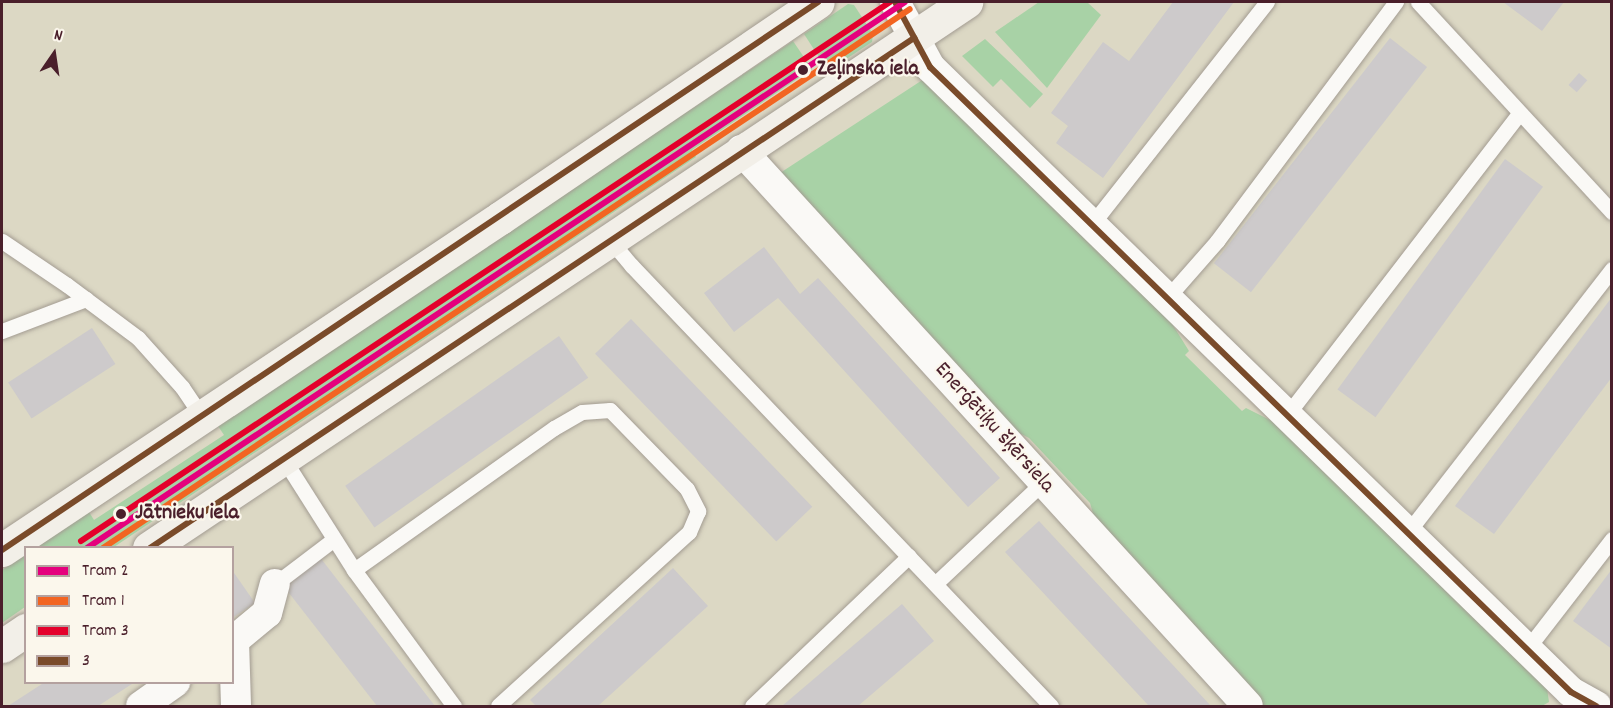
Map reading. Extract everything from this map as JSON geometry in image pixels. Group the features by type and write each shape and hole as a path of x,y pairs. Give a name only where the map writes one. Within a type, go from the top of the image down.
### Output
{"street":[{"path":"2,550 201,415 500,218 818,2"},
{"path":"895,2 930,67 1571,692 1596,706"},
{"path":"152,546 741,150 966,2"},
{"name":"Enerģētiķu šķērsiela","path":"741,150 1248,706"},
{"path":"234,641 267,614 275,584"},
{"path":"2,646 24,631"},
{"path":"234,663 236,706"},
{"path":"141,706 173,684"}],"lane":[{"path":"1092,224 1267,2"},
{"path":"1167,298 1217,241 1396,2"},
{"path":"1418,2 1611,212"},
{"path":"1287,415 1519,114"},
{"path":"610,240 1051,706"},
{"path":"2,241 86,298 138,338 182,387 201,415"},
{"path":"1408,532 1611,269"},
{"path":"2,331 86,298"},
{"path":"354,570 554,428 582,412 610,410 687,489 698,511 689,532 498,706"},
{"path":"283,458 354,570 454,706"},
{"path":"936,583 1043,482"},
{"path":"275,584 334,539"},
{"path":"1527,649 1611,539"},
{"path":"752,706 909,556"}],"green space":[{"path":"1039,2 1087,2 1101,15 1047,88 995,32"},
{"path":"848,4 854,5 873,34 872,42 828,71 804,34"},
{"path":"985,39 1043,94 1030,108 1001,79 993,87 962,56"},
{"path":"793,41 812,69 692,150 696,157 115,546 38,546 89,512 94,520 224,435 218,426"},
{"path":"927,77 1166,314 1189,351 1185,355 1242,411 1246,408 1280,425 1547,688 1549,702 1542,706 1258,706 1098,531 1090,503 1029,438 1008,427 780,173"},
{"path":"24,555 24,608 2,623 2,570"}],"building":[{"path":"1173,2 1234,2 1103,178 1056,143 1068,126 1051,113 1103,42 1129,61"},
{"path":"1503,2 1564,2 1542,31"},
{"path":"1390,38 1427,67 1251,292 1214,263"},
{"path":"1579,73 1587,80 1577,92 1569,85"},
{"path":"1505,159 1543,187 1376,417 1337,390"},
{"path":"764,247 800,294 818,278 1000,478 968,507 778,298 734,332 704,293"},
{"path":"1612,297 1612,377 1494,534 1455,506"},
{"path":"631,319 812,507 776,541 595,354"},
{"path":"92,328 115,364 32,419 8,382"},
{"path":"559,336 588,378 374,527 345,486"},
{"path":"1039,521 1211,706 1149,706 1005,552"},
{"path":"319,556 435,706 377,706 282,584"},
{"path":"673,568 708,606 598,706 536,706 530,700"},
{"path":"1612,569 1612,649 1573,621"},
{"path":"234,573 255,603 234,617"},
{"path":"902,604 934,641 858,706 782,706"},
{"path":"42,684 132,684 98,706 8,706"}],"tram line":[{"name":"3","path":"81,541 890,2"},
{"name":"2","path":"90,546 905,2"},
{"name":"1","path":"106,546 910,9"}],"transit line":[{"name":"3","path":"2,550 818,2"},
{"name":"3","path":"895,2 930,67 1571,692 1596,706"},
{"name":"3","path":"153,546 914,38"}],"place":[{"name":"Zeļinska iela","path":"803,70"},
{"name":"Jātnieku iela","path":"121,514"}]}
